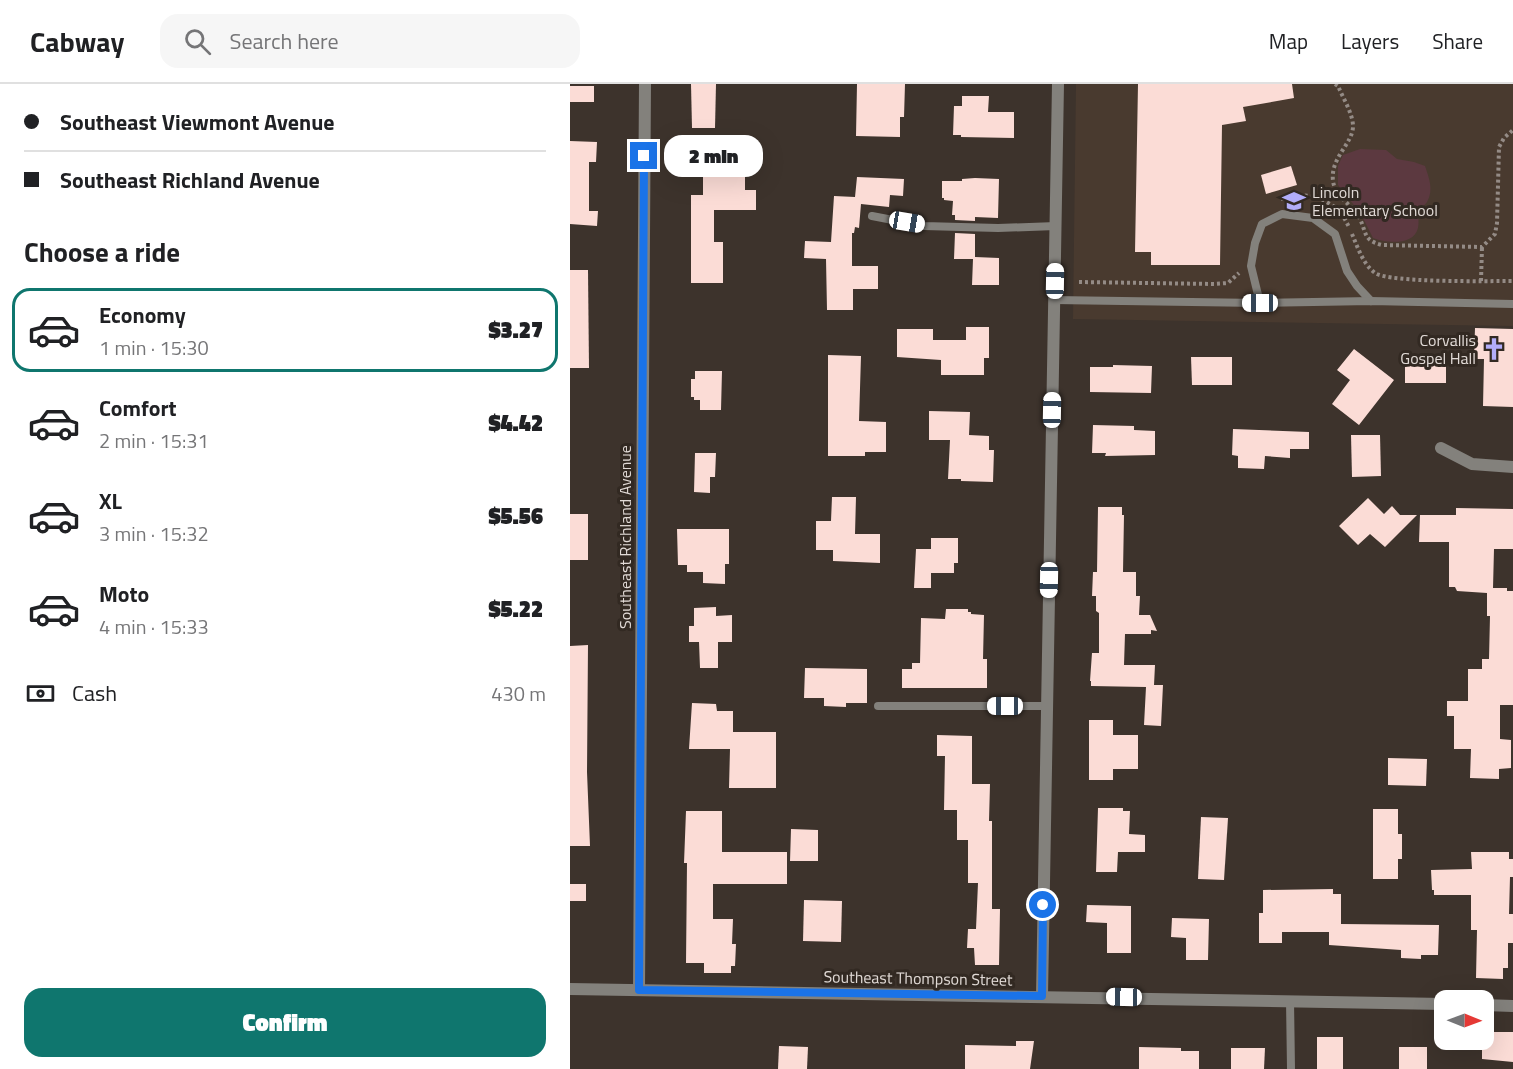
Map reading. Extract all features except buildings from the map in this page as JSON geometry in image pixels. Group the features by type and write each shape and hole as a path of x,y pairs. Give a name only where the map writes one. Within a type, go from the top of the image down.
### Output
{"street":[{"name":"Southeast Richland Avenue","path":"639,990 645,84"},
{"path":"1042,996 1058,84"},
{"path":"1441,448 1472,464 1513,466"},
{"name":"Southeast Thompson Street","path":"570,989 1434,1004"},
{"path":"1494,1005 1513,1006"}],"lane":[{"path":"1260,303 1251,266 1255,243 1262,224 1282,214 1313,218 1335,234 1347,271 1371,302"},
{"path":"872,216 924,226 998,228 1056,226"},
{"path":"1054,300 1513,304"},
{"path":"878,706 1047,706"},
{"path":"1290,1000 1291,1069"}],"path":[{"path":"1335,84 1351,115 1353,126 1352,135 1335,162 1333,182 1340,196 1356,213 1365,235 1372,242 1382,245 1482,247"},
{"path":"1481,281 1482,247 1495,234 1497,223 1499,147 1504,138 1513,130"},
{"path":"1270,203 1301,195 1318,197 1340,210 1362,258 1376,274 1402,279 1513,281"},
{"path":"1079,282 1228,283 1241,270"}],"shaded area":[{"name":"Lincoln Elementary School","path":"1076,84 1513,84 1513,326 1073,319"},
{"path":"1360,149 1386,150 1397,159 1425,166 1430,193 1420,212 1418,228 1411,238 1392,242 1373,238 1361,214 1338,185 1338,166 1343,155"}],"place":[{"name":"Lincoln Elementary School","path":"1294,201"},
{"name":"Corvallis Gospel Hall","path":"1494,349"}],"route":[{"path":"644,156 639,990 1042,996 1043,905"}]}
